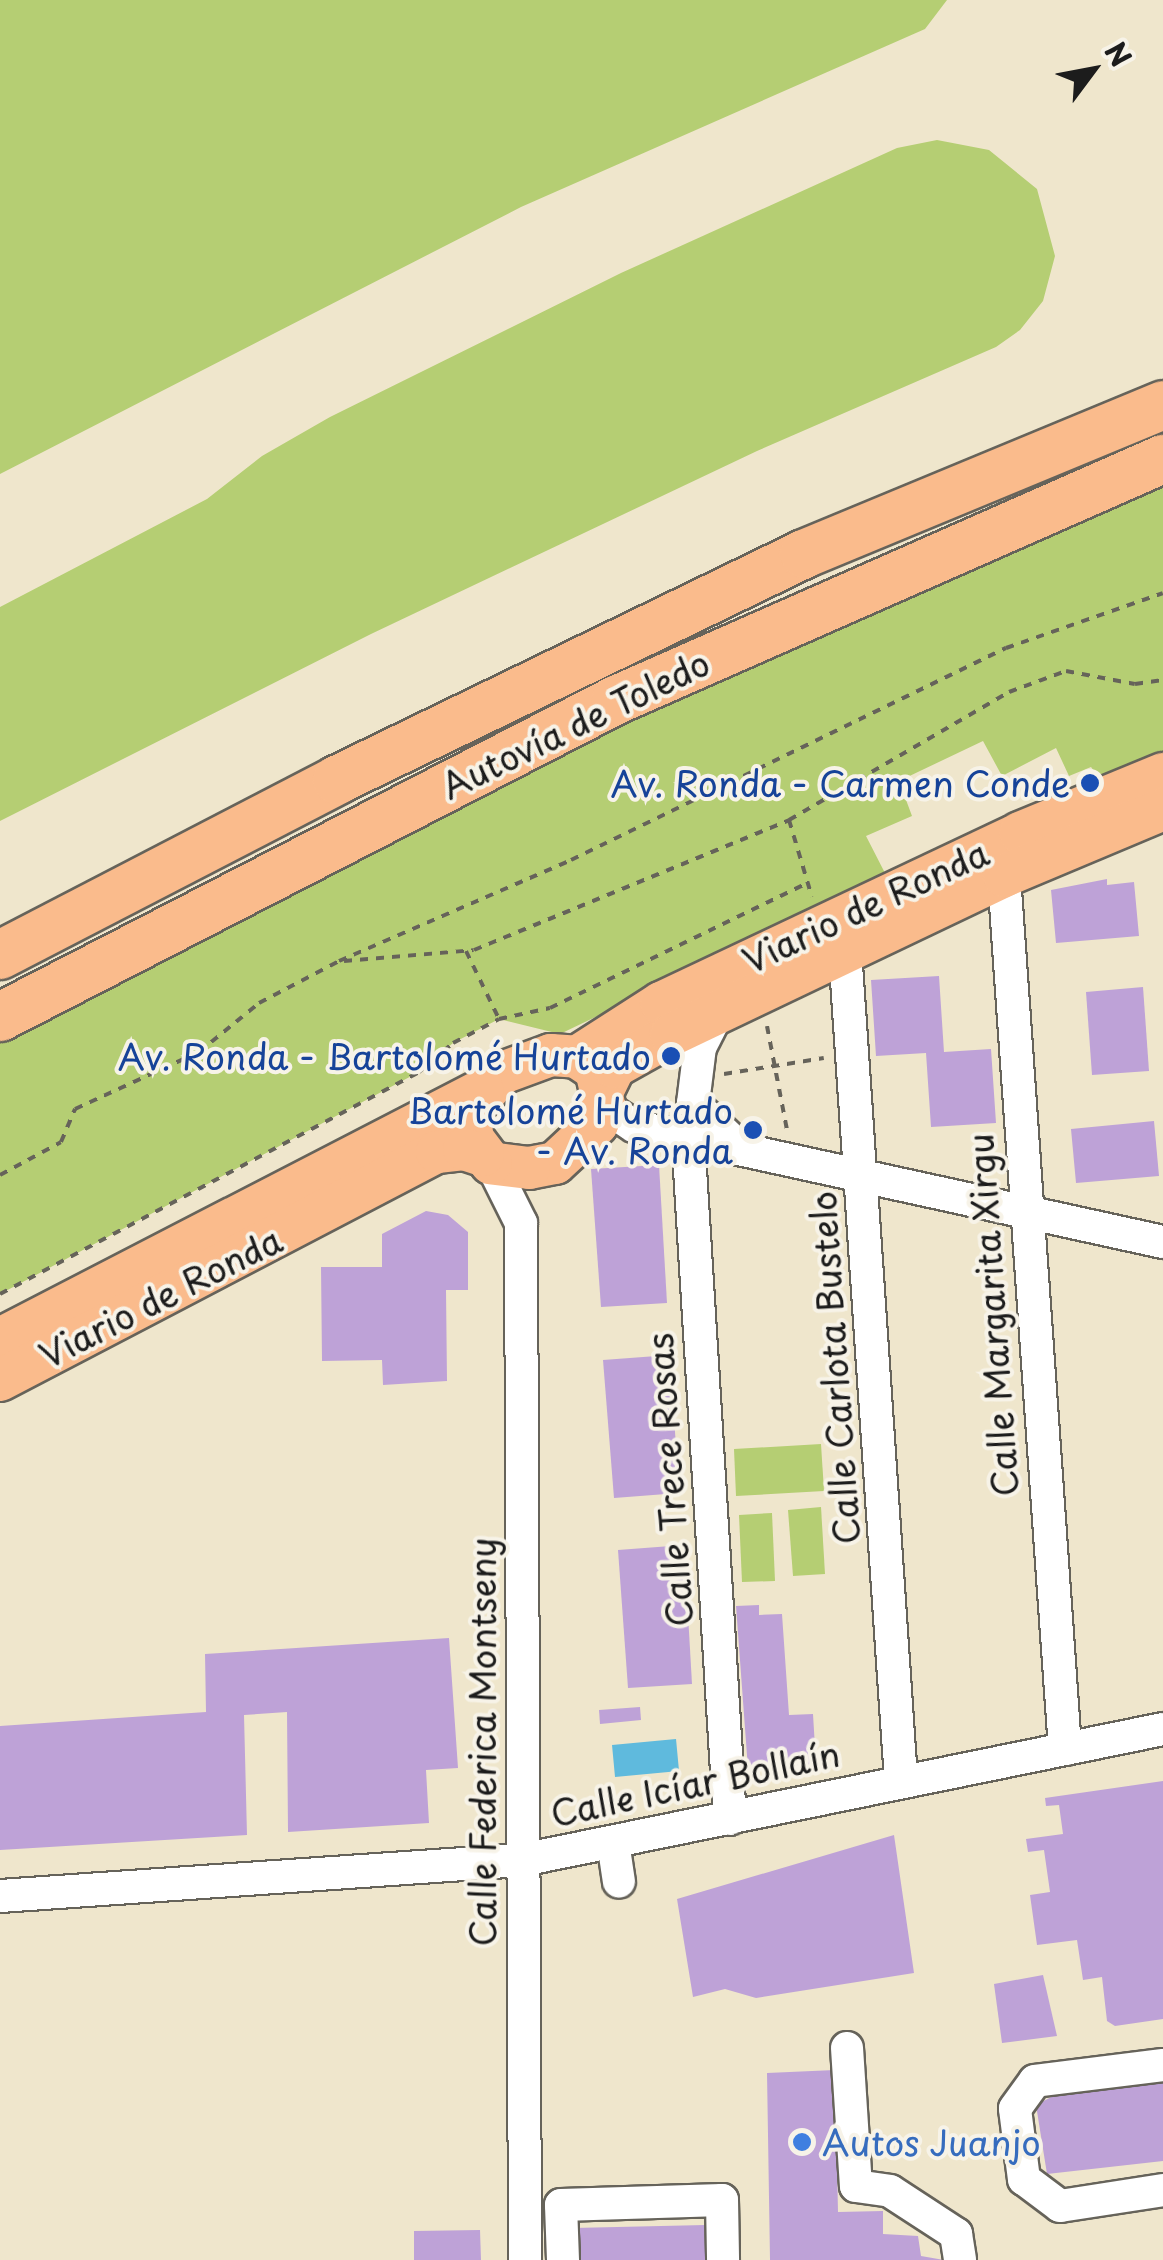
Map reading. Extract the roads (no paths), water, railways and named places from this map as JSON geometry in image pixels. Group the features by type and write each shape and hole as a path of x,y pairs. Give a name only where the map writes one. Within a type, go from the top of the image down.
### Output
{"highway":[{"name":"Autovía de Toledo","path":"0,955 337,780 804,554 1163,405"},
{"name":"Autovía de Toledo","path":"0,1017 616,700 1163,459"}],"main road":[{"name":"Viario de Ronda","path":"596,1125 614,1068 760,992 833,938 1163,774"},
{"name":"Viario de Ronda","path":"576,1057 660,1003 1004,876 1163,809"},
{"path":"576,1057 596,1070 596,1125 528,1168 487,1159 472,1138 470,1109 482,1090 522,1060 576,1057"},
{"name":"Viario de Ronda","path":"0,1339 482,1090"},
{"name":"Viario de Ronda","path":"0,1380 437,1152 464,1148 487,1159"}],"street":[{"name":"Calle Margarita Xirgu","path":"1004,876 1023,1209 1064,1748"},
{"name":"Calle Carlota Bustelo","path":"833,938 853,1052 901,1780"},
{"path":"717,1014 700,1046 692,1103 739,1147"},
{"path":"596,1125 688,1137 861,1171 1163,1242"},
{"name":"Calle Federica Montseny","path":"521,1223 596,1125"},
{"name":"Calle Trece Rosas","path":"688,1137 730,1819"},
{"name":"Calle Federica Montseny","path":"487,1159 506,1180 521,1223 524,2260"},
{"name":"Calle Icíar Bollaín","path":"0,1896 522,1860 901,1780 1163,1730"},
{"path":"613,1842 618,1882"},
{"path":"847,2048 856,2186 890,2190 956,2234 960,2260"},
{"path":"1163,2064 1035,2082 1015,2108 1024,2179 1060,2206 1163,2190"},
{"path":"563,2260 561,2205 722,2200 723,2260"}],"water":[{"path":"676,1739 679,1771 615,1777 612,1745"}],"place":[{"name":"Av. Ronda - Carmen Conde","path":"1090,783"},
{"name":"Av. Ronda - Bartolomé Hurtado","path":"671,1056"},
{"name":"Bartolomé Hurtado - Av. Ronda","path":"753,1130"},
{"name":"Autos Juanjo","path":"802,2142"}]}
